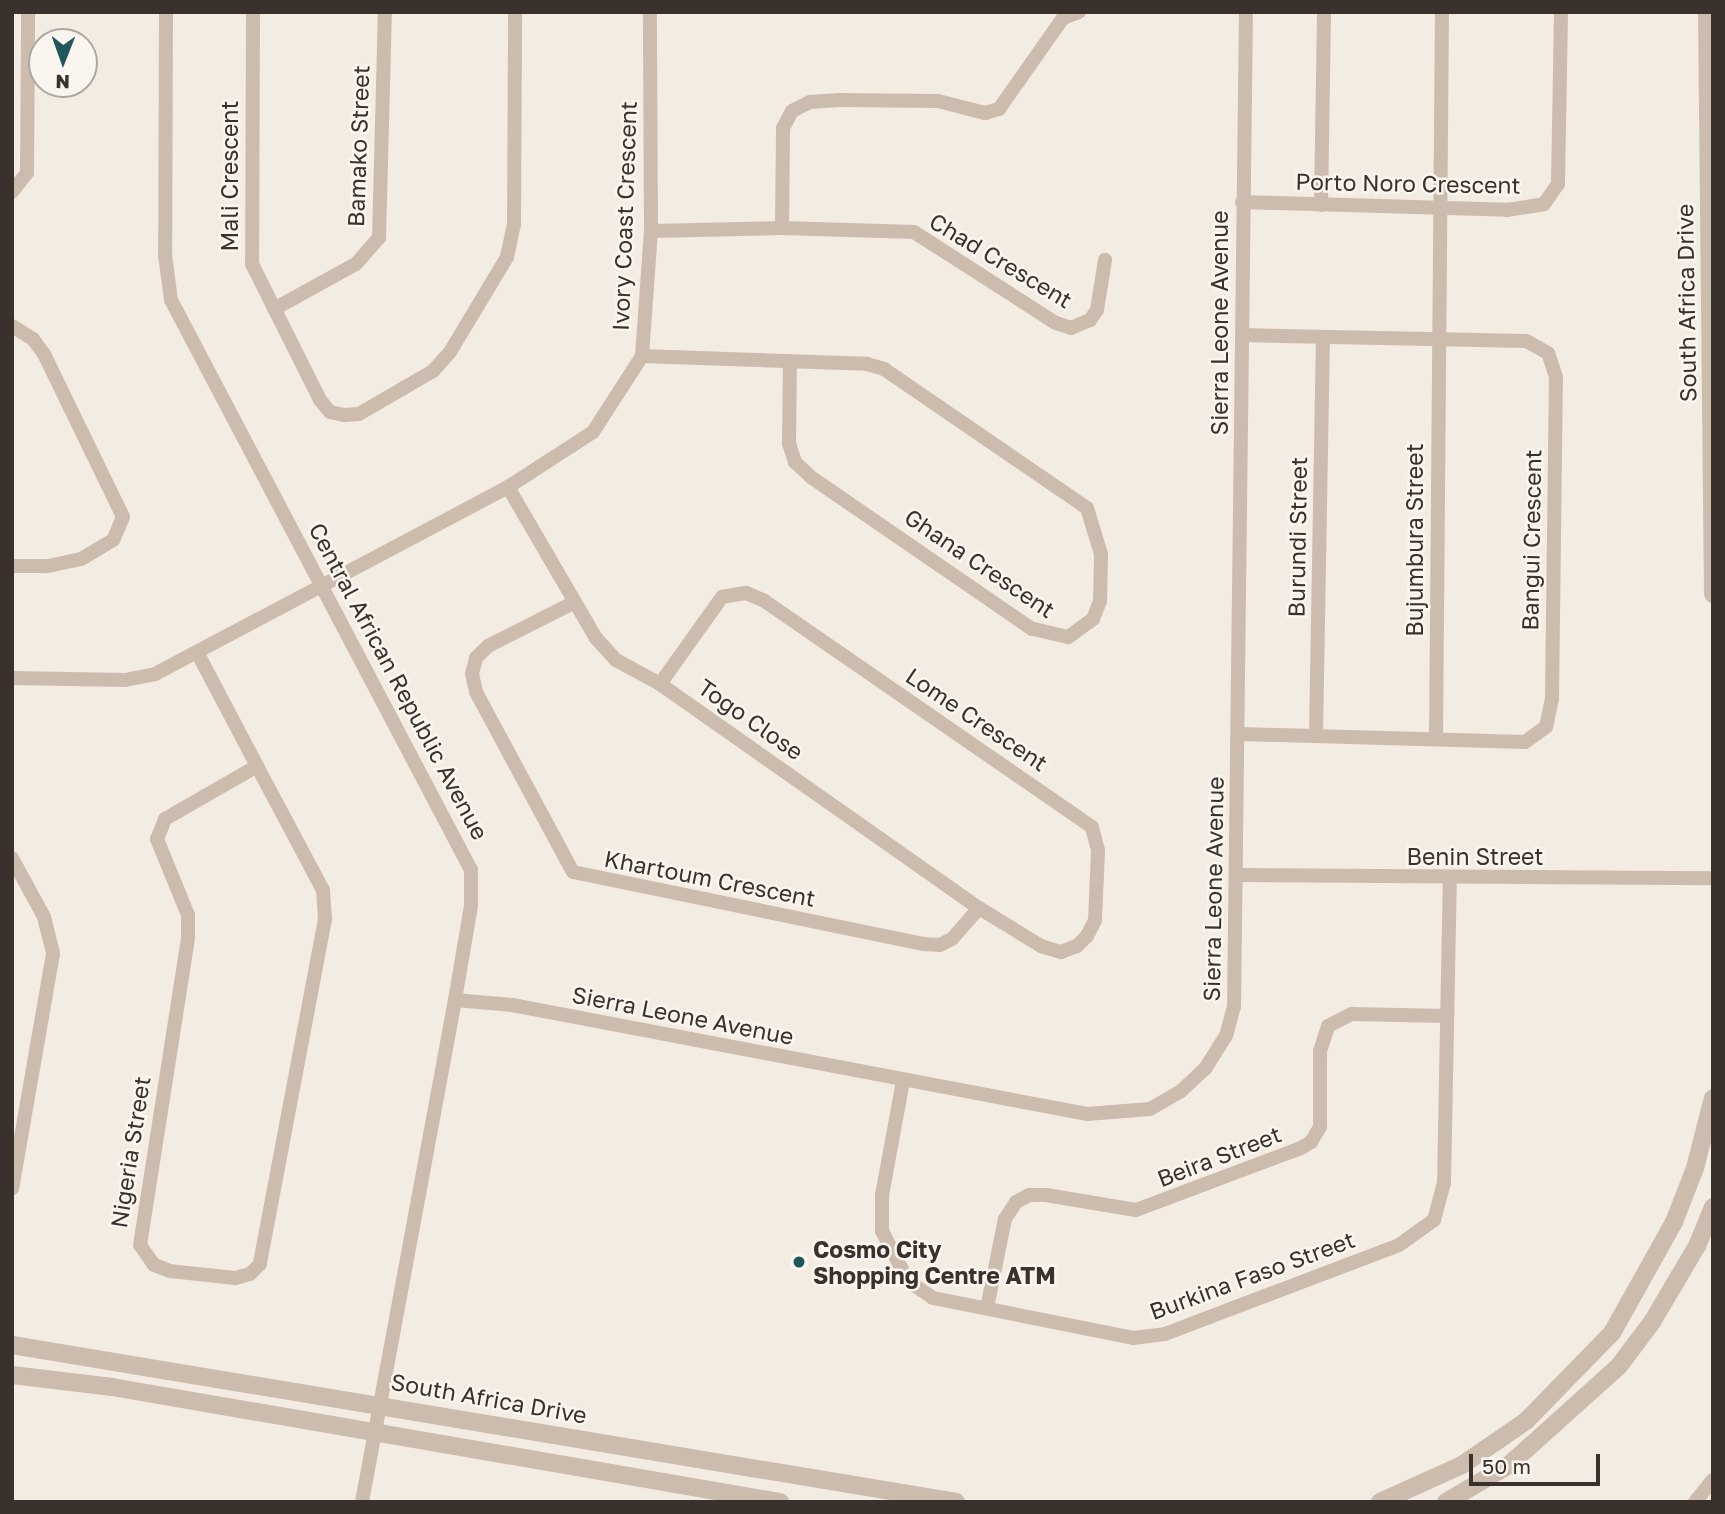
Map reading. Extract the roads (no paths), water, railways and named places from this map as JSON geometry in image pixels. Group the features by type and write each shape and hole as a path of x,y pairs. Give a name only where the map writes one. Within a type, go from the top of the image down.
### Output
{"street":[{"path":"12,192 27,173 28,12"},
{"name":"Central African Republic Avenue","path":"166,12 165,255 171,300 324,586 471,870 471,906 455,1000 378,1404 362,1502"},
{"name":"Mali Crescent","path":"253,12 252,264 320,401 330,412 359,414 433,370 450,352 508,257 511,240 515,12"},
{"name":"Bamako Street","path":"274,309 356,264 379,238 385,12"},
{"name":"Ivory Coast Crescent","path":"12,678 135,679 198,654 508,487 593,432 642,356 651,231 650,12"},
{"path":"782,228 783,128 792,111 810,102 839,100 938,101 975,111 999,109 1060,15 1079,12"},
{"name":"Sierra Leone Avenue","path":"455,1000 512,1005 1087,1114 1132,1113 1166,1101 1205,1069 1232,1022 1240,734 1242,202 1246,12"},
{"path":"1321,205 1324,12"},
{"name":"Bujumbura Street","path":"1436,739 1442,12"},
{"name":"Porto Noro Crescent","path":"1242,202 1528,209 1554,196 1560,154 1561,12"},
{"name":"South Africa Drive","path":"1707,12 1713,594"},
{"name":"Chad Crescent","path":"651,231 782,228 914,232 1056,323 1071,328 1090,320 1097,310 1105,260"},
{"path":"12,326 33,339 44,354 123,517 113,540 81,559 47,566 12,566"},
{"name":"Bangui Crescent","path":"1240,734 1525,742 1535,738 1549,717 1556,377 1548,353 1526,341 1243,335"},
{"name":"Burundi Street","path":"1316,736 1323,338"},
{"name":"Ghana Crescent","path":"642,356 790,364 867,364 884,369 1087,508 1101,554 1100,601 1093,619 1068,638 1032,629 811,477 795,462 789,443 790,364"},
{"name":"Togo Close","path":"508,487 575,603 617,660 660,684 978,908"},
{"name":"Lome Crescent","path":"660,684 711,607 722,597 746,593 776,609 1091,827 1098,850 1096,920 1077,946 1061,952 1041,946 978,908"},
{"name":"Khartoum Crescent","path":"575,603 488,646 476,658 472,674 476,692 573,872 620,886 940,945 952,939 978,908"},
{"name":"Nigeria Street","path":"198,654 323,890 321,950 260,1264 250,1274 235,1278 170,1271 154,1265 140,1245 188,938 188,915 157,839 164,819 257,766"},
{"path":"12,858 44,917 53,954 12,1188"},
{"name":"Benin Street","path":"1237,875 1450,879 1713,878"},
{"name":"Burkina Faso Street","path":"903,1081 882,1195 882,1231 887,1249 918,1289 933,1297 1148,1338 1421,1233 1442,1205 1450,879"},
{"name":"Beira Street","path":"987,1308 1004,1219 1016,1202 1028,1195 1046,1195 1136,1210 1301,1148 1320,1126 1320,1051 1328,1026 1352,1014 1446,1016"},
{"path":"1380,1502 1462,1465 1526,1421 1612,1333 1674,1222 1695,1168 1713,1098"},
{"path":"1446,1502 1509,1465 1619,1366 1652,1322 1697,1246 1713,1207"},
{"name":"South Africa Drive","path":"12,1345 956,1502"},
{"path":"12,1375 780,1502"},
{"path":"1695,1502 1713,1480"}],"place":[{"name":"Cosmo City Shopping Centre ATM","path":"799,1262"}]}
